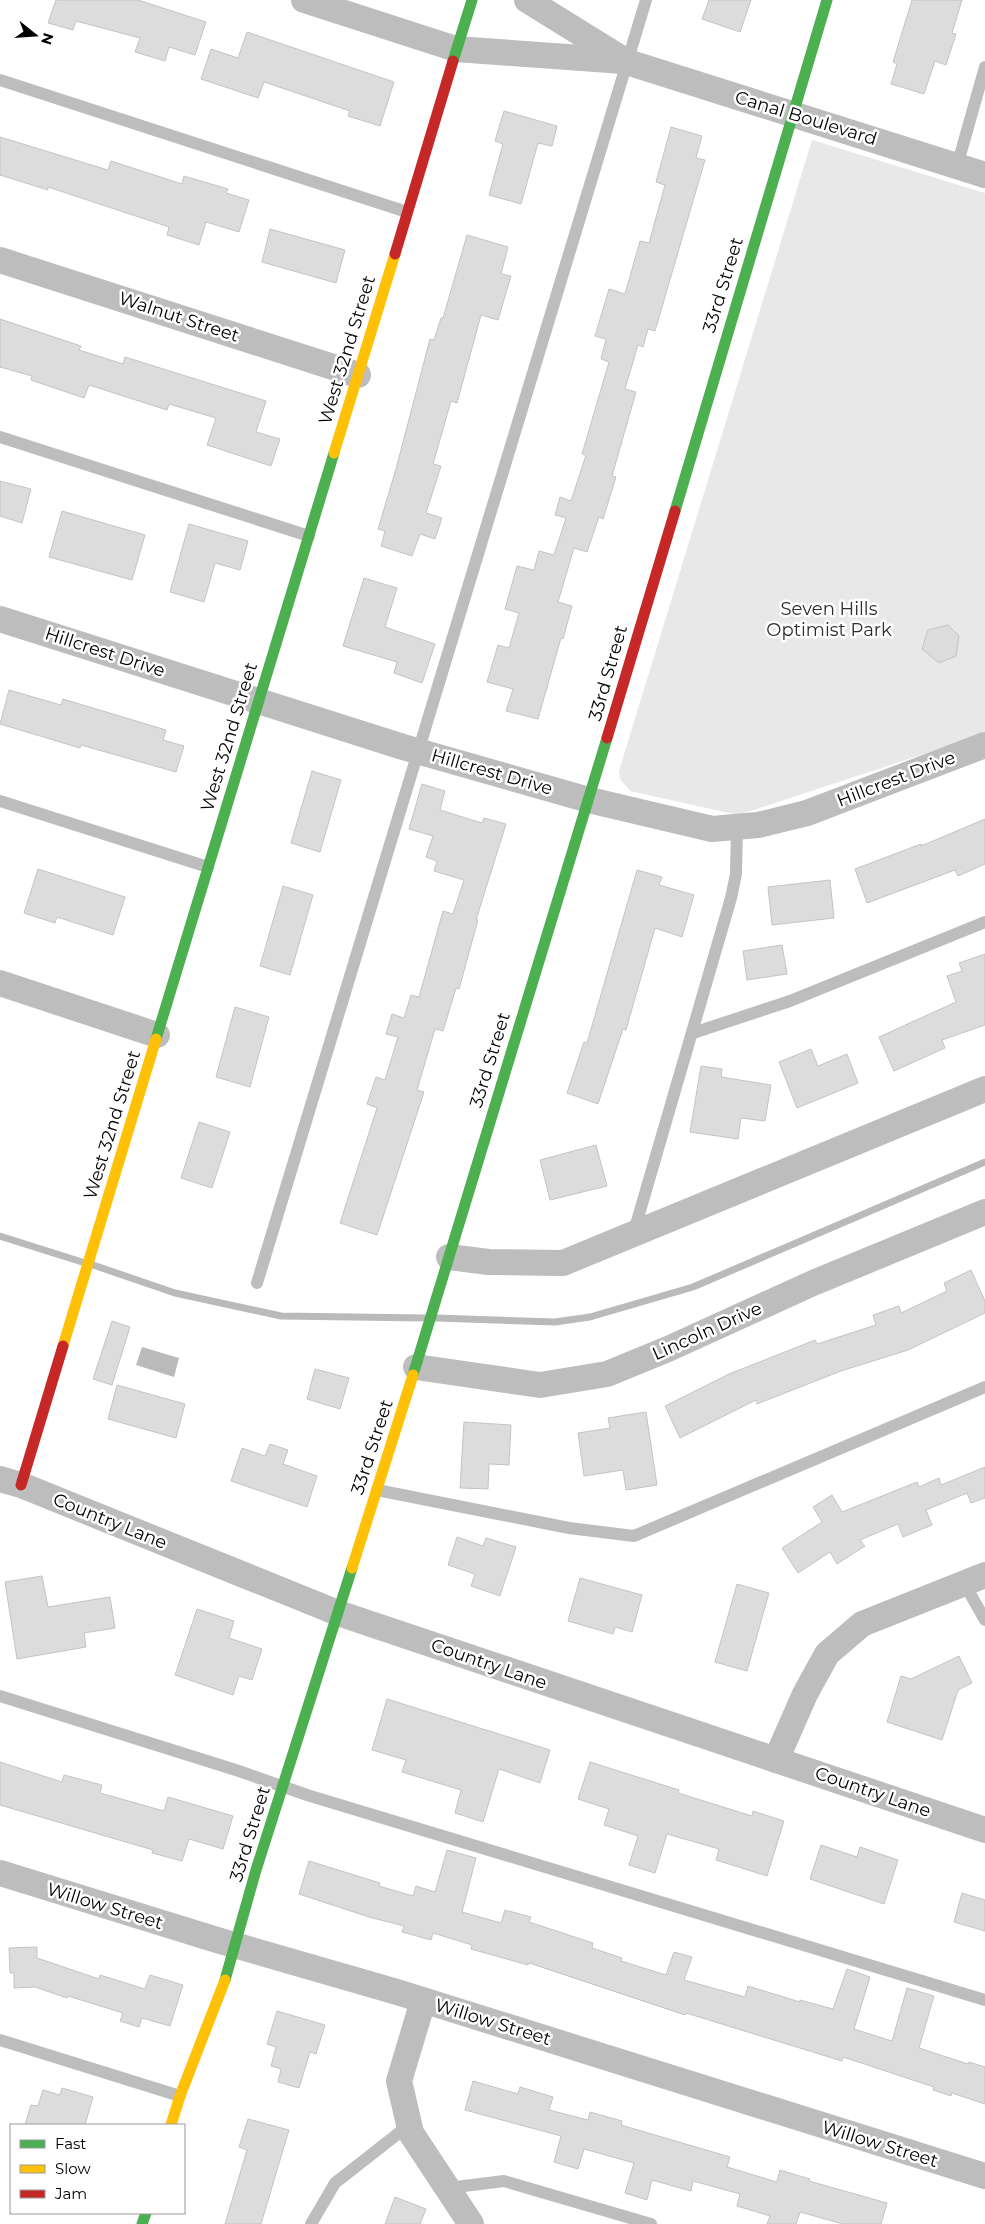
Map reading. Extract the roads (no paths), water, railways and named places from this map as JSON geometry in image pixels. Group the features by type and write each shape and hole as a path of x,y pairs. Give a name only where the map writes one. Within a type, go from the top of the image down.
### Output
{"street":[{"name":"Canal Boulevard","path":"304,0 456,49 627,62 985,175"},
{"name":"West 32nd Street","path":"10,1482 80,1290 472,0"},
{"name":"Canal Boulevard","path":"527,0 627,62"},
{"name":"33rd Street","path":"171,2124 180,2096 230,1968 256,1870 419,1356 589,800 827,0"},
{"name":"Walnut Street","path":"0,260 358,375"},
{"name":"Hillcrest Drive","path":"0,619 418,751 589,800 712,829 758,825 807,813 985,745"},
{"path":"0,983 158,1034"},
{"path":"448,1257 488,1262 564,1264 985,1089"},
{"name":"Lincoln Drive","path":"419,1356 540,1385 607,1374 668,1349 813,1283 985,1212"},
{"name":"Country Lane","path":"10,1482 338,1613 985,1830"},
{"path":"776,1760 805,1694 827,1654 862,1624 974,1579"},
{"name":"Willow Street","path":"0,1873 236,1946 423,2001 985,2176"},
{"path":"423,2001 398,2081 411,2133 471,2224"}],"lane":[{"path":"257,1283 646,0"},
{"path":"957,166 985,67"},
{"path":"0,80 407,212"},
{"path":"0,437 309,536"},
{"path":"0,801 208,867"},
{"path":"633,1235 731,898 736,874 737,827"},
{"path":"693,1033 790,1001 985,922"},
{"path":"377,1490 569,1528 634,1536 985,1387"},
{"path":"974,1579 985,1620"},
{"path":"0,1696 679,1909 985,2000"},
{"path":"0,2040 180,2096"},
{"path":"311,2224 335,2182 409,2125"},
{"path":"448,2188 504,2181 651,2224"}],"waterway":[{"path":"436,1318 555,1322 590,1317 693,1287 985,1162"},
{"path":"0,1236 82,1262"},
{"path":"93,1265 175,1293 281,1316 425,1318"}],"park label":[{"name":"Seven Hills Optimist Park","path":"829,619"}]}
